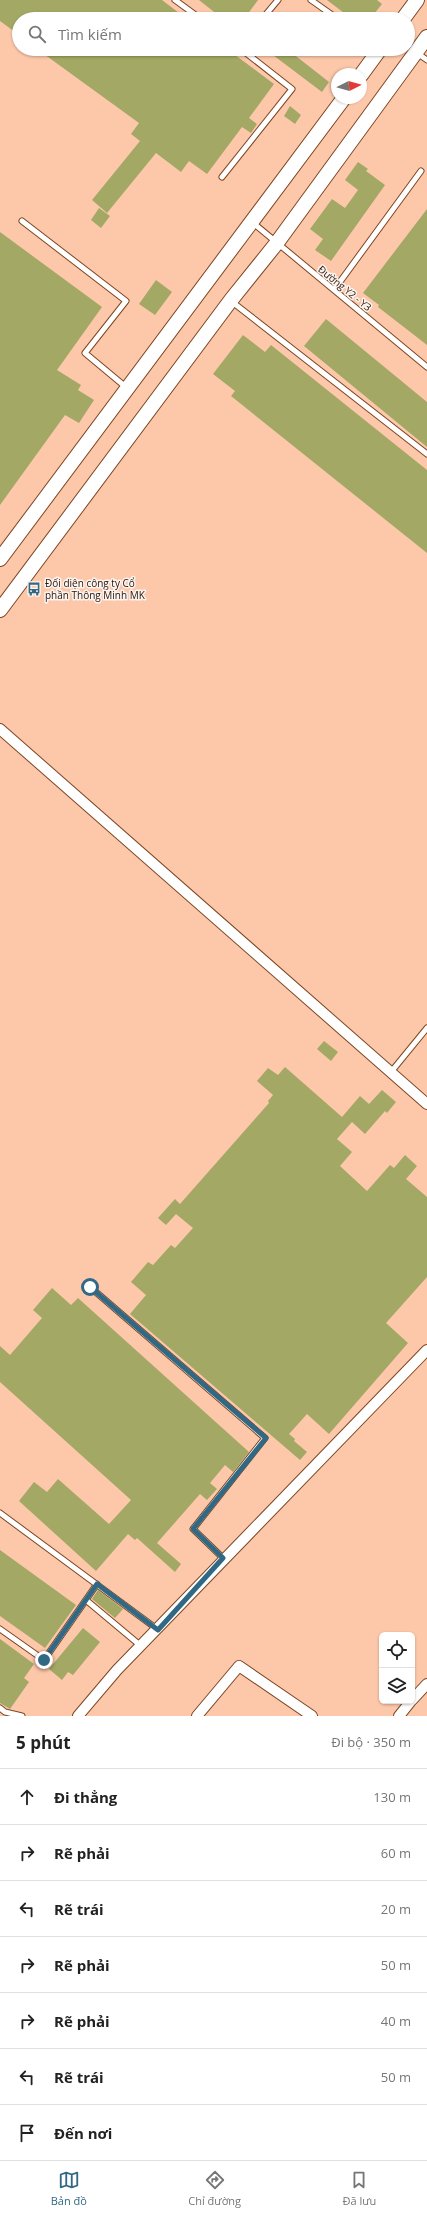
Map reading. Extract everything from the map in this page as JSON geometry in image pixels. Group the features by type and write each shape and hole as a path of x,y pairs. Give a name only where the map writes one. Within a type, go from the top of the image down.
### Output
{"street":[{"path":"408,12 417,0"},
{"path":"415,52 427,37"},
{"path":"366,68 375,56"},
{"path":"0,610 231,300 276,244 412,56"},
{"path":"0,559 340,104"},
{"path":"0,728 427,1104"},
{"path":"78,1716 117,1670 158,1630 223,1558 427,1350"},
{"path":"197,1716 239,1666 300,1713 312,1716"},
{"path":"423,1694 427,1684"},
{"path":"399,1716 409,1704"}],"lane":[{"path":"176,0 192,12"},
{"path":"268,12 278,0"},
{"path":"310,0 328,12"},
{"path":"415,52 427,60"},
{"path":"222,177 292,89 250,56"},
{"path":"334,290 421,171"},
{"path":"22,222 126,301 85,353 127,388"},
{"name":"Đường Y2 - Y3","path":"252,222 276,244 427,367"},
{"path":"231,300 427,454"},
{"path":"391,1072 427,1028"},
{"path":"90,1287 266,1438 193,1529 223,1558"},
{"path":"0,1513 158,1630"},
{"path":"0,1630 44,1660 97,1584"},
{"path":"86,1600 141,1646"},
{"path":"0,1708 5,1712 22,1716"}],"building":[{"path":"0,0 162,0 178,12 12,12 12,30 0,21"},
{"path":"199,0 258,0 249,12 214,12"},
{"path":"327,0 377,0 382,4 376,12 343,12"},
{"path":"47,56 236,56 274,84 249,118 257,124 251,133 242,127 207,174 189,161 181,172 156,153 107,213 92,200 140,141 131,134 139,123"},
{"path":"274,56 296,56 329,82 322,92"},
{"path":"290,106 301,115 295,124 284,116"},
{"path":"358,162 368,169 366,171 385,185 331,261 315,250 323,239 310,229 332,199 345,208 358,190 345,180"},
{"path":"99,208 110,216 101,228 91,220"},
{"path":"427,209 427,345 378,307 379,305 363,293"},
{"path":"0,232 102,307 57,370 81,385 78,390 94,400 79,423 65,415 0,505"},
{"path":"156,280 172,292 155,315 139,304"},
{"path":"326,319 427,402 427,447 304,346"},
{"path":"243,335 265,352 271,345 427,470 427,553 231,396 235,391 213,374"},
{"path":"324,1041 338,1052 331,1061 317,1049"},
{"path":"285,1067 342,1117 360,1096 369,1104 382,1090 396,1102 387,1113 385,1111 365,1134 352,1122 337,1139 352,1152 340,1166 367,1191 390,1165 394,1168 405,1155 417,1166 406,1179 427,1197 427,1277 386,1323 408,1343 329,1434 307,1414 289,1434 295,1439 294,1441 307,1452 300,1460 130,1314 146,1295 131,1282 148,1262 153,1265 171,1245 175,1248 193,1228 176,1214 166,1225 158,1218 175,1199 180,1204 269,1103 268,1101 273,1095 257,1081 268,1068 278,1075"},
{"path":"52,1288 71,1305 78,1298 249,1452 233,1472 225,1465 210,1483 217,1489 207,1500 200,1494 157,1543 181,1564 175,1572 137,1538 135,1540 128,1534 96,1571 19,1501 34,1482 47,1492 58,1479 109,1524 131,1500 0,1382 0,1346 10,1355 42,1318 33,1310"},
{"path":"0,1550 76,1605 45,1648 0,1616"},
{"path":"98,1590 123,1609 115,1618 92,1599"},
{"path":"83,1628 100,1642 73,1675 68,1672 62,1680 49,1669"},
{"path":"0,1639 34,1664 24,1678 29,1682 10,1709 0,1703"}],"place":[{"name":"Đối diện công ty Cổ phần Thông Minh MK","path":"34,589"}],"route":[{"path":"44,1660 97,1584 158,1630 223,1558 193,1529 266,1438 90,1287"}]}
